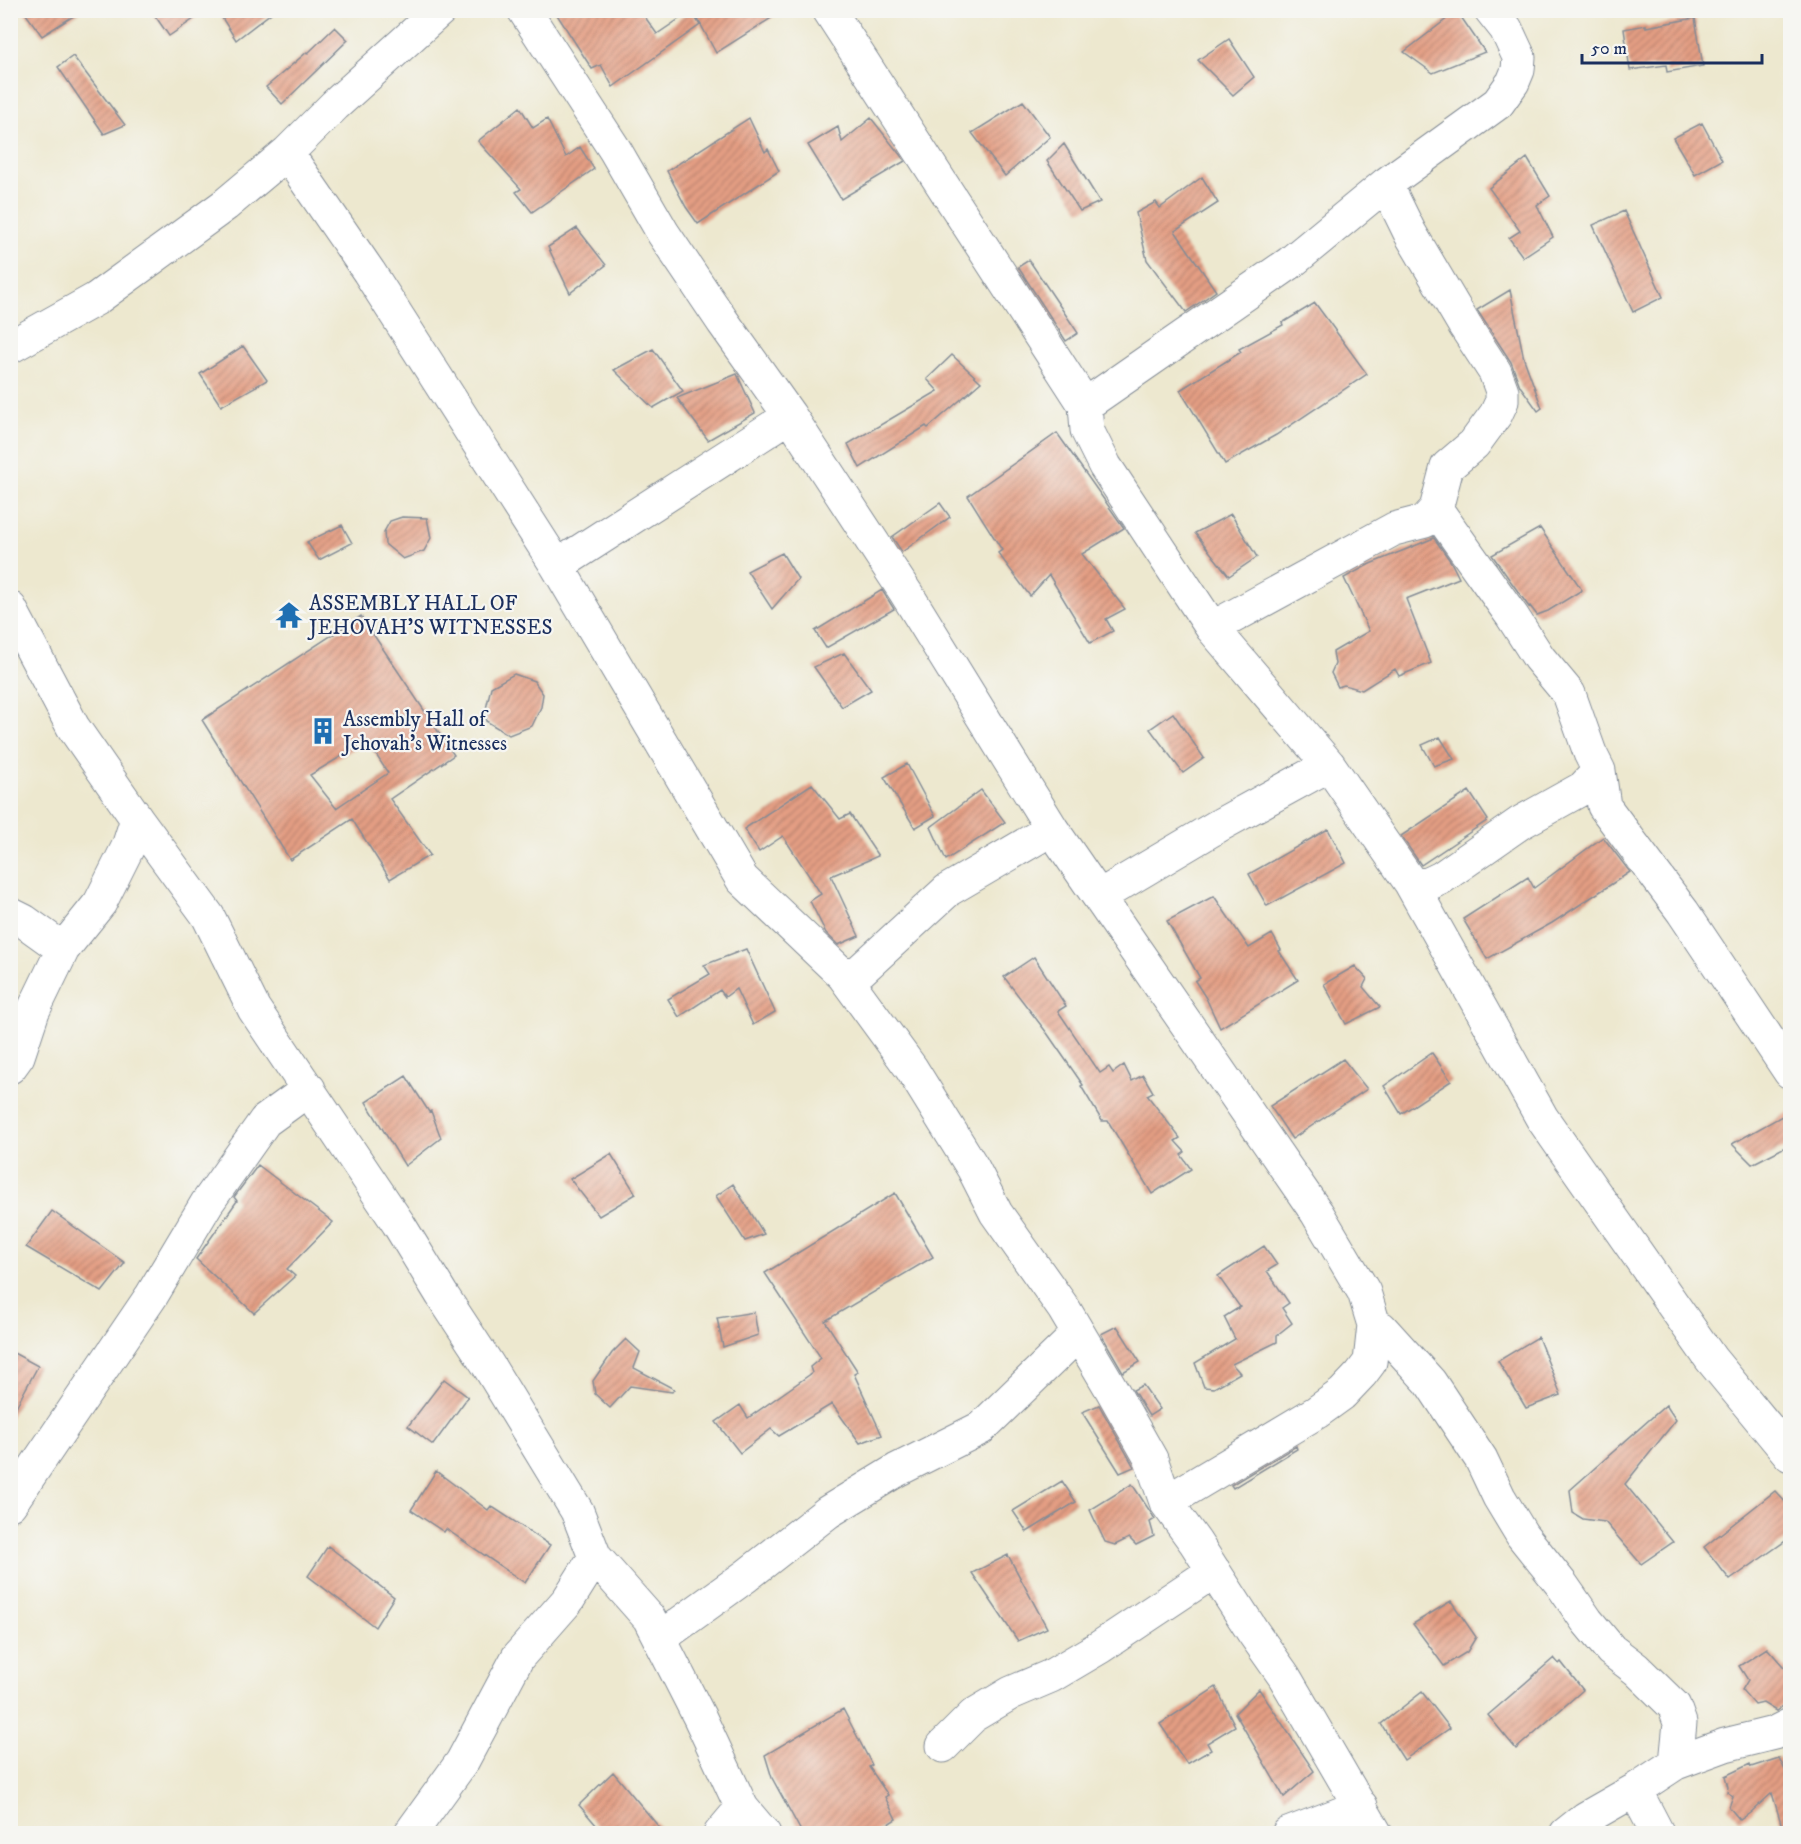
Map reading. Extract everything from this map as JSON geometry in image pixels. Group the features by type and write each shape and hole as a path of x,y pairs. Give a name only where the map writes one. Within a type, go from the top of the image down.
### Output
{"street":[{"path":"10,347 96,299 225,205 287,153 335,105 440,10"},
{"path":"524,10 609,141 663,233 790,416 906,593 1052,828 1317,1213 1364,1292 1374,1325 1370,1362 1342,1394 1317,1412 1166,1502"},
{"path":"829,10 1085,405 1087,430 1105,466 1212,628 1329,765 1410,882 1542,1118 1711,1359 1791,1455"},
{"path":"1085,405 1290,263 1386,184 1498,103 1513,82 1518,70 1519,57 1506,29 1491,10"},
{"path":"287,153 369,272 557,566 742,879 843,975 911,1068 973,1168 996,1213 1035,1266 1078,1334 1151,1460 1166,1502 1284,1676 1376,1833"},
{"path":"1212,628 1394,529 1425,521 1436,509 1447,467 1474,444 1496,414 1502,401 1502,391 1495,372 1464,326 1410,233 1386,184"},
{"path":"557,566 790,416"},
{"path":"1436,509 1539,658 1569,694 1590,753 1599,771 1604,806 1683,912 1791,1072"},
{"path":"10,608 73,727 136,819 208,916 254,1009 309,1089 488,1365 577,1511 595,1557 649,1618 742,1808 764,1833"},
{"path":"1100,896 1218,826 1329,765"},
{"path":"1410,882 1426,885 1451,872 1520,823 1583,788 1599,771"},
{"path":"10,1067 18,1056 33,1011 63,949 100,903 128,847 136,819"},
{"path":"843,975 860,971 948,890 1052,828"},
{"path":"10,914 24,921 63,949"},
{"path":"10,1504 152,1295 207,1203 265,1120 309,1089"},
{"path":"1374,1325 1388,1335 1430,1382 1481,1460 1522,1536 1562,1585 1587,1621 1611,1650 1636,1669 1674,1706 1680,1723 1676,1763"},
{"path":"660,1638 746,1576 828,1512 897,1470 981,1428 1078,1334"},
{"path":"410,1833 462,1762 518,1657 568,1600 595,1557"},
{"path":"944,1746 974,1715 1011,1693 1051,1676 1100,1647 1214,1571"},
{"path":"1566,1833 1586,1818 1676,1763 1791,1725"},
{"path":"1635,1790 1658,1833"},
{"path":"1288,1833 1361,1806"},
{"path":"720,1833 742,1808"}],"building":[{"path":"23,10 83,10 42,36"},
{"path":"151,10 207,10 169,36"},
{"path":"217,10 275,10 236,40"},
{"path":"554,10 640,10 657,34 691,11 700,25 613,87 601,65 592,69"},
{"path":"693,10 784,10 716,53"},
{"path":"1457,11 1485,52 1433,73 1404,52"},
{"path":"1695,18 1703,66 1667,72 1666,65 1630,70 1624,29"},
{"path":"335,27 348,40 282,104 266,87 308,53"},
{"path":"1229,39 1254,77 1233,95 1198,60"},
{"path":"73,56 125,125 104,134 58,67"},
{"path":"1023,101 1050,137 1005,176 972,133"},
{"path":"520,107 533,128 547,119 566,157 580,147 594,169 532,212 516,192 521,189 478,141"},
{"path":"749,118 765,152 768,149 779,171 698,224 667,171"},
{"path":"871,118 905,161 841,199 808,145 838,127 842,142"},
{"path":"1702,123 1722,160 1695,175 1673,138"},
{"path":"1064,144 1100,202 1080,211 1047,161"},
{"path":"1527,158 1550,196 1537,205 1553,237 1523,257 1509,238 1520,231 1489,188"},
{"path":"1202,177 1218,203 1175,231 1216,291 1186,312 1147,260 1136,213 1156,202 1160,208"},
{"path":"1624,211 1663,297 1633,312 1593,225"},
{"path":"577,228 606,265 570,293 548,247"},
{"path":"1029,260 1078,333 1066,341 1018,267"},
{"path":"1510,290 1524,359 1542,408 1538,411 1520,386 1511,362 1477,310"},
{"path":"1315,303 1367,374 1276,435 1225,464 1180,390 1241,352 1239,349 1283,325 1282,323"},
{"path":"243,346 267,380 221,406 200,374"},
{"path":"653,349 683,391 653,408 614,370"},
{"path":"952,355 981,382 928,428 926,426 860,468 848,444 938,391 927,379"},
{"path":"737,374 755,413 708,440 677,398"},
{"path":"1057,433 1124,528 1082,554 1125,609 1106,619 1113,631 1090,643 1049,575 1030,596 998,553 1002,550 968,496"},
{"path":"940,503 950,517 902,552 892,537"},
{"path":"1231,514 1257,557 1229,576 1195,533"},
{"path":"402,517 427,518 431,538 424,551 403,559 385,544 384,532 390,521"},
{"path":"342,525 352,543 319,560 307,542"},
{"path":"1540,528 1582,590 1548,611 1537,615 1492,555"},
{"path":"1434,538 1459,578 1406,599 1431,663 1399,676 1395,669 1362,690 1344,685 1338,687 1331,673 1335,664 1333,652 1369,631 1344,578 1370,564"},
{"path":"782,553 798,579 772,609 747,571"},
{"path":"882,590 894,609 826,648 815,631"},
{"name":"Assembly Hall of Jehovah's Witnesses","path":"361,616 454,755 390,799 430,855 390,879 352,819 290,860 202,720","holes":["367,741 388,773 336,808 310,775"]},
{"path":"844,653 871,690 842,707 814,667"},
{"path":"514,674 534,681 543,694 541,707 532,726 509,735 486,721 486,709 491,687"},
{"path":"1173,713 1204,758 1183,773 1150,729"},
{"path":"1440,737 1454,759 1434,766 1422,745"},
{"path":"907,764 935,816 915,828 884,777"},
{"path":"812,784 840,819 850,814 878,856 831,876 859,936 838,945 826,933 810,901 821,894 783,836 759,852 744,829"},
{"path":"981,790 1005,822 946,860 931,827"},
{"path":"1469,791 1488,820 1421,865 1401,836"},
{"path":"1328,829 1346,863 1267,906 1249,874"},
{"path":"1603,837 1630,872 1552,923 1487,959 1463,919 1528,877 1534,888"},
{"path":"1214,896 1249,948 1272,934 1281,950 1279,951 1298,980 1220,1028 1195,981 1200,978 1167,921"},
{"path":"746,949 775,1012 753,1025 736,989 725,997 720,990 679,1017 668,999 710,974 704,965"},
{"path":"1034,957 1066,1006 1058,1011 1100,1073 1109,1067 1113,1073 1124,1065 1132,1081 1143,1075 1153,1092 1147,1095 1180,1138 1175,1141 1185,1152 1181,1155 1191,1169 1152,1194 1108,1121 1102,1121 1081,1086 1083,1085 1004,977"},
{"path":"1355,966 1367,979 1363,987 1380,1007 1346,1024 1324,984"},
{"path":"1432,1053 1451,1081 1401,1114 1384,1086"},
{"path":"1343,1059 1367,1089 1292,1139 1270,1106"},
{"path":"406,1076 429,1112 431,1111 441,1138 405,1166 366,1102"},
{"path":"1791,1111 1791,1144 1752,1164 1732,1144"},
{"path":"611,1154 636,1194 599,1216 570,1179"},
{"path":"258,1165 333,1222 287,1269 295,1276 254,1313 196,1259 237,1201 234,1197"},
{"path":"733,1184 764,1234 745,1241 716,1196"},
{"path":"895,1193 933,1257 825,1321 858,1372 854,1374 882,1435 860,1443 832,1404 779,1436 771,1429 740,1453 716,1422 740,1405 748,1418 812,1373 810,1367 821,1358 765,1273"},
{"path":"52,1211 125,1263 102,1292 26,1247"},
{"path":"1264,1246 1277,1265 1267,1271 1289,1303 1282,1308 1292,1323 1277,1335 1277,1342 1232,1364 1240,1373 1214,1388 1204,1387 1195,1363 1235,1339 1224,1317 1240,1307 1218,1276"},
{"path":"754,1312 758,1335 723,1347 717,1318"},
{"path":"1117,1326 1140,1362 1123,1372 1101,1334"},
{"path":"1538,1337 1561,1395 1526,1408 1498,1361"},
{"path":"626,1339 640,1352 634,1368 674,1389 672,1392 630,1386 610,1408 595,1394 593,1381 612,1353"},
{"path":"10,1351 38,1366 10,1418"},
{"path":"444,1379 468,1397 433,1445 408,1426"},
{"path":"1143,1385 1160,1409 1149,1416 1133,1390"},
{"path":"1099,1405 1134,1467 1120,1473 1082,1412"},
{"path":"1666,1405 1676,1420 1625,1484 1673,1542 1641,1564 1605,1522 1583,1519 1573,1513 1570,1490"},
{"path":"1296,1446 1297,1449 1233,1488 1231,1485"},
{"path":"436,1471 488,1510 491,1506 550,1545 525,1583 446,1529 444,1532 411,1510"},
{"path":"1062,1481 1076,1502 1027,1532 1013,1511"},
{"path":"1132,1484 1155,1519 1150,1522 1154,1536 1136,1545 1129,1538 1115,1545 1105,1542 1090,1510"},
{"path":"1775,1491 1791,1508 1791,1537 1730,1580 1704,1547"},
{"path":"328,1546 394,1597 375,1627 308,1576"},
{"path":"1008,1555 1047,1628 1018,1641 972,1573"},
{"path":"1451,1601 1476,1637 1467,1652 1444,1666 1413,1624"},
{"path":"1767,1648 1791,1675 1791,1700 1776,1711 1763,1703 1755,1705 1742,1690 1748,1680 1739,1666"},
{"path":"1554,1658 1559,1664 1561,1662 1583,1690 1516,1749 1488,1715"},
{"path":"1216,1687 1235,1726 1207,1743 1211,1750 1187,1764 1160,1724"},
{"path":"1259,1689 1314,1771 1284,1797 1235,1713"},
{"path":"1422,1692 1450,1728 1404,1760 1381,1724"},
{"path":"843,1709 872,1765 869,1767 888,1795 885,1797 896,1819 874,1833 802,1833 772,1778 765,1755"},
{"path":"1779,1758 1791,1782 1791,1833 1784,1833 1772,1793 1740,1820 1729,1807 1733,1796 1727,1792 1725,1776 1750,1764 1751,1767"},
{"path":"613,1772 664,1833 603,1833 579,1805"}],"place":[{"name":"ASSEMBLY HALL OF JEHOVAH'S WITNESSES","path":"289,615"},
{"name":"Assembly Hall of Jehovah's Witnesses","path":"323,731"}]}
